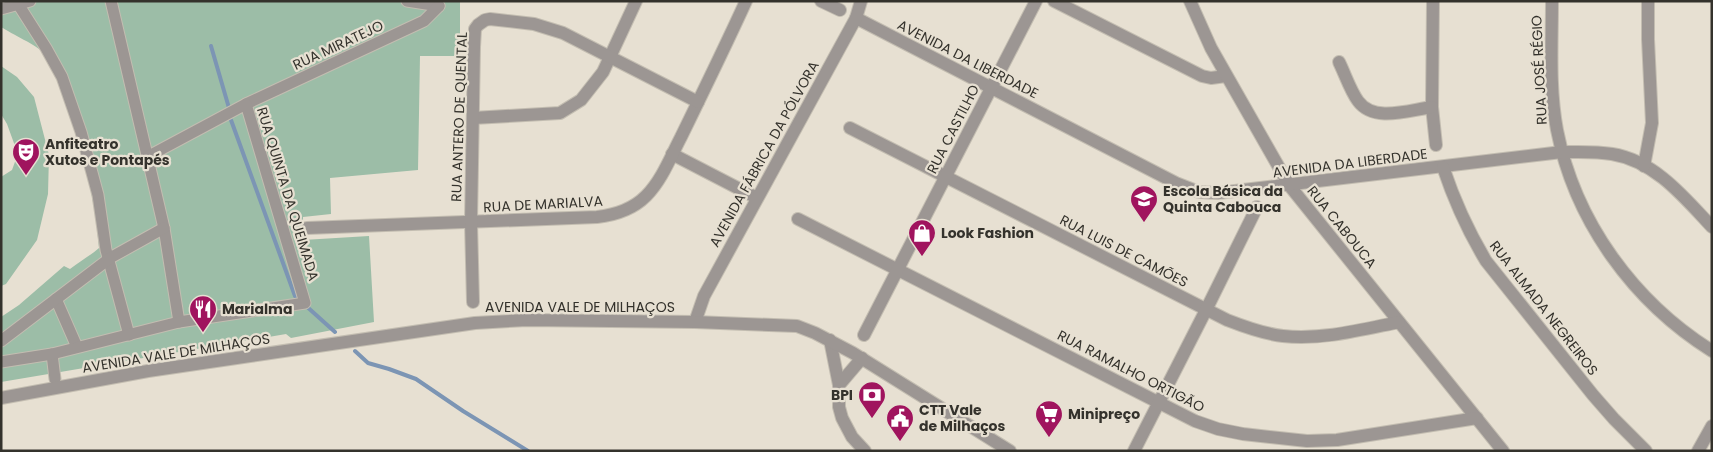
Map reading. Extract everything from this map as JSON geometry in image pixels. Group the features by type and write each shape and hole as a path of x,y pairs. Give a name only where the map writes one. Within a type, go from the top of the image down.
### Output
{"street":[{"path":"1,9 30,1"},
{"path":"1,362 52,354 179,322 164,228 111,1"},
{"path":"407,1 439,4"},
{"path":"473,118 560,114 581,100 603,72 636,1"},
{"name":"RUA DE MARIALVA","path":"307,228 597,217 619,213 628,209 645,198 657,182 746,1"},
{"path":"821,1 840,10"},
{"name":"AVENIDA FÁBRICA DA PÓLVORA","path":"695,322 704,296 856,18 861,1"},
{"name":"RUA CASTILHO","path":"864,335 1036,1"},
{"path":"1054,1 1202,76 1211,78 1226,76"},
{"name":"RUA CABOUCA","path":"1190,1 1226,76 1289,185 1504,451"},
{"path":"1433,1 1432,107 1436,145"},
{"name":"RUA JOSÉ RÉGIO","path":"1552,1 1553,104 1562,152 1573,184 1606,248 1623,273 1656,310 1684,333 1712,351"},
{"path":"1644,166 1652,123 1648,1"},
{"path":"18,4 62,77 81,132 98,195 108,254 129,335"},
{"name":"RUA MIRATEJO","path":"147,157 241,107 424,21 439,4"},
{"name":"AVENIDA DA LIBERDADE","path":"856,18 1176,183 1199,192 1218,193 1562,152 1590,152 1629,158 1644,166 1669,183 1712,227"},
{"name":"RUA ANTERO DE QUENTAL","path":"473,302 471,222 474,35 478,25 490,19 534,24 563,33 698,102"},
{"path":"1339,62 1357,100 1369,111 1382,114 1432,107"},
{"name":"RUA QUINTA DA QUEIMADA","path":"179,322 301,304 241,107"},
{"name":"RUA LUIS DE CAMÕES","path":"850,128 945,178 1236,324 1282,336 1309,337 1341,335 1399,322"},
{"path":"672,154 757,198"},
{"name":"RUA ALMADA NEGREIROS","path":"1443,167 1455,201 1486,261 1593,395 1646,451"},
{"path":"1134,451 1256,207"},
{"name":"RUA RAMALHO ORTIGÃO","path":"798,219 1159,403 1195,421 1218,429 1264,438 1306,441 1337,440 1478,418"},
{"path":"1,341 56,299 108,254 164,228"},
{"path":"56,299 78,347"},
{"name":"AVENIDA VALE DE MILHAÇOS","path":"1,398 148,371 475,323 528,320 695,322 797,326 830,340 862,358 1010,451"},
{"path":"830,340 839,386 838,407 852,437 866,451"},
{"path":"52,354 55,379"},
{"path":"839,386 862,358"},
{"path":"1698,451 1712,426"}],"green space":[{"path":"1,1 502,1 460,2 460,56 420,56 418,170 330,178 331,214 303,217 303,240 369,236 374,322 291,338 286,334 1,382 1,317 19,305 64,266 70,269 99,248 86,170 76,132 55,73 44,53 1,27"},
{"name":"Anfiteatro Xutos e Pontapés","path":"1,66 17,77 34,97 49,155 48,194 37,240 6,284 1,286 1,177 12,170 16,159 15,146 1,114"}],"waterway":[{"path":"211,46 229,108"},
{"path":"231,120 295,296 335,332"},
{"path":"355,351 368,363 416,379 463,411 528,451"}],"place":[{"name":"Anfiteatro Xutos e Pontapés","path":"26,176"},
{"name":"Escola Básica da Quinta Cabouca","path":"1144,223"},
{"name":"Look Fashion","path":"922,257"},
{"name":"Marialma","path":"203,333"},
{"name":"BPI","path":"872,419"},
{"name":"Minipreço","path":"1049,438"},
{"name":"CTT Vale de Milhaços","path":"900,442"}]}
